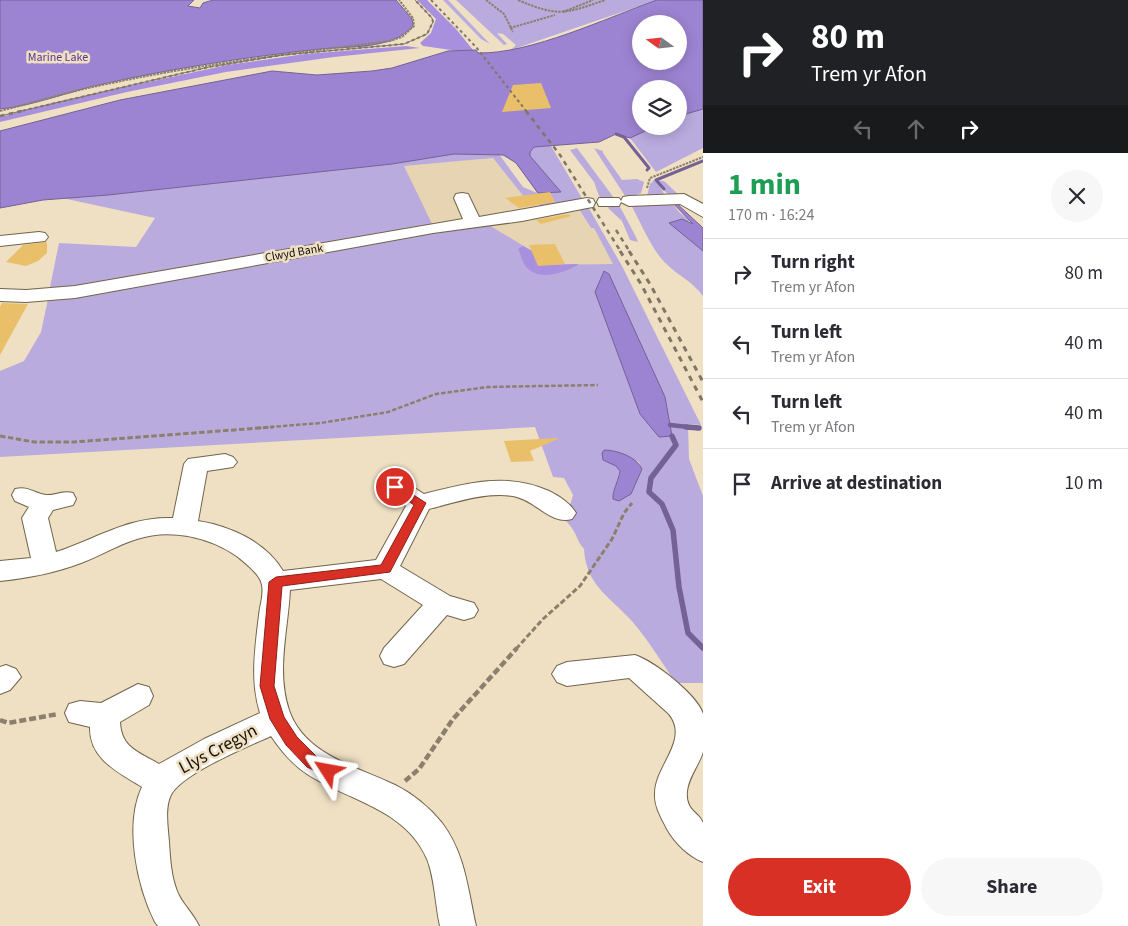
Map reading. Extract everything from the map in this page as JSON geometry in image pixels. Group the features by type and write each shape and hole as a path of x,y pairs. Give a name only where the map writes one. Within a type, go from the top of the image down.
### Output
{"street":[{"path":"462,198 473,222"},
{"name":"Clwyd Bank","path":"0,295 46,296 75,292 473,222 615,202 669,198 687,200 703,212"},
{"path":"0,241 39,237"},
{"path":"184,527 197,458 225,462"},
{"path":"395,487 420,503 487,487 547,491 551,501 563,513"},
{"path":"44,499 35,518 46,565"},
{"path":"385,569 420,503"},
{"path":"0,571 46,565 80,554 121,533 136,528 184,527 217,533 234,540 248,550 265,567 276,582 267,686 277,719 291,741 313,763 342,778 387,796 404,807 426,830 443,856 458,926"},
{"path":"276,582 385,569 453,607 394,656"},
{"path":"567,674 640,657 680,706 690,719 693,736 690,749 672,786 673,807 685,831 703,846"},
{"path":"138,696 93,715 105,740 118,756 161,782 154,799 151,818 155,876 161,900 181,926"},
{"name":"Llys Cregyn","path":"161,782 183,765 277,719"}],"path":[{"path":"0,111 106,84 171,72 390,41 402,36 414,26 414,18 399,0"},
{"path":"486,0 504,14 513,32"},
{"path":"518,0 546,12 558,14 593,0"},
{"path":"510,28 605,0"},
{"path":"615,202 646,191 650,178 703,157"},
{"path":"0,436 34,442 74,442 321,423 388,412 436,394 488,387 598,385"},
{"path":"387,796 419,769 453,719 543,619 580,586 612,539 624,513 632,504"},
{"path":"0,720 8,723 72,711 93,715"}],"shaded area":[{"name":"Marine Lake","path":"0,0 194,0 188,6 200,8 203,3 213,0 396,0 412,19 413,26 404,34 382,43 293,52 184,68 103,84 26,105 0,109"},
{"path":"417,0 427,0 456,29 473,50 458,51 423,46 420,43 431,33 436,19"},
{"path":"443,0 448,0 490,44 481,39"},
{"path":"456,0 657,0 511,50 516,45 503,34 497,33 507,44 504,45"},
{"path":"657,0 703,0 703,109 687,114 687,80 632,80 632,135 636,135 630,138 616,134 599,142 534,147 530,152 530,156 561,192 538,193 516,163 504,155 454,154 392,164 108,195 43,200 0,208 0,131 120,100 272,71 317,75 372,71 392,68 448,51 476,50 478,53 499,52 521,48 568,34"},
{"path":"406,46 420,48 334,57 226,72 127,92 0,122 0,117 56,102 227,65 305,54"},
{"path":"703,91 703,148 656,172 630,138 616,134 632,129 632,135 687,135 687,97"},
{"path":"548,141 583,200 543,209 531,196 524,197 493,158 404,166 433,226 49,292 59,243 136,247 155,218 62,198 43,200 0,194","holes":["499,154 516,163 537,193 523,187"]},
{"path":"577,148 614,198 613,200 604,200 599,196 594,182 570,150"},
{"path":"594,148 603,151 622,180 637,179 644,182 641,193 627,199"},
{"path":"493,158 524,197 579,209 591,228 594,227 614,264 538,266 433,228 403,166"},
{"path":"654,180 664,181 680,196 671,197 660,187 666,197 647,196 650,184"},
{"path":"670,200 679,212 694,224 689,221 670,223 703,251 703,296 660,257 630,203"},
{"path":"670,200 673,200 703,228 703,251 669,223 682,219 693,224"},
{"path":"607,204 618,204 638,242 630,240 622,221 609,209"},
{"path":"587,205 622,266 701,425 688,424 689,459 703,496 703,683 676,683 636,626 602,592 590,574 584,549 566,521 573,495 564,478 553,477 535,427 0,457 0,371 24,361 41,332 48,299 487,224 532,251 538,265 613,264 594,228 591,228 579,209","holes":["610,450 639,462 642,469 631,494 618,484 620,471"]},
{"path":"523,246 532,251 538,265 579,264 559,273 538,274 526,267 518,249"},
{"path":"604,271 609,274 665,397 672,436 659,437 640,414 595,292"},
{"path":"604,450 626,455 636,461 642,469 631,494 619,501 613,499 613,496 620,471 616,466 603,460 602,453"}],"building":[{"path":"541,83 551,108 502,112 513,85"},
{"path":"550,192 555,202 519,208 505,198"},
{"path":"568,214 571,216 541,224 536,220"},
{"path":"47,242 47,253 38,261 26,266 6,262 23,245"},
{"path":"555,244 565,264 538,266 529,245"},
{"path":"2,303 28,304 0,355 0,307"},
{"path":"557,438 530,451 534,461 511,462 504,441"}],"waterway":[{"path":"616,134 624,137 649,168 647,170"},
{"path":"664,189 656,180 703,161"},
{"path":"670,425 695,428"},
{"path":"686,427 695,428"},
{"path":"672,436 676,445 651,478 649,492 662,504 673,530 679,587 688,633 703,648"}],"tram line":[{"path":"0,116 209,67 282,55 404,44 427,34 433,22 432,18 415,0"}],"railway":[{"path":"17,112 209,67 282,55 404,44 427,34 433,22 432,18 415,0"},
{"path":"431,0 476,47 527,112"},
{"path":"0,116 22,111"},
{"path":"526,111 560,155 621,252"},
{"path":"616,230 630,252"},
{"path":"620,251 641,284 703,402"},
{"path":"629,251 650,284 703,382"}],"route":[{"path":"328,771 313,763 291,741 277,719 267,686 276,582 374,572 385,569 396,545 420,503 395,487"}]}
